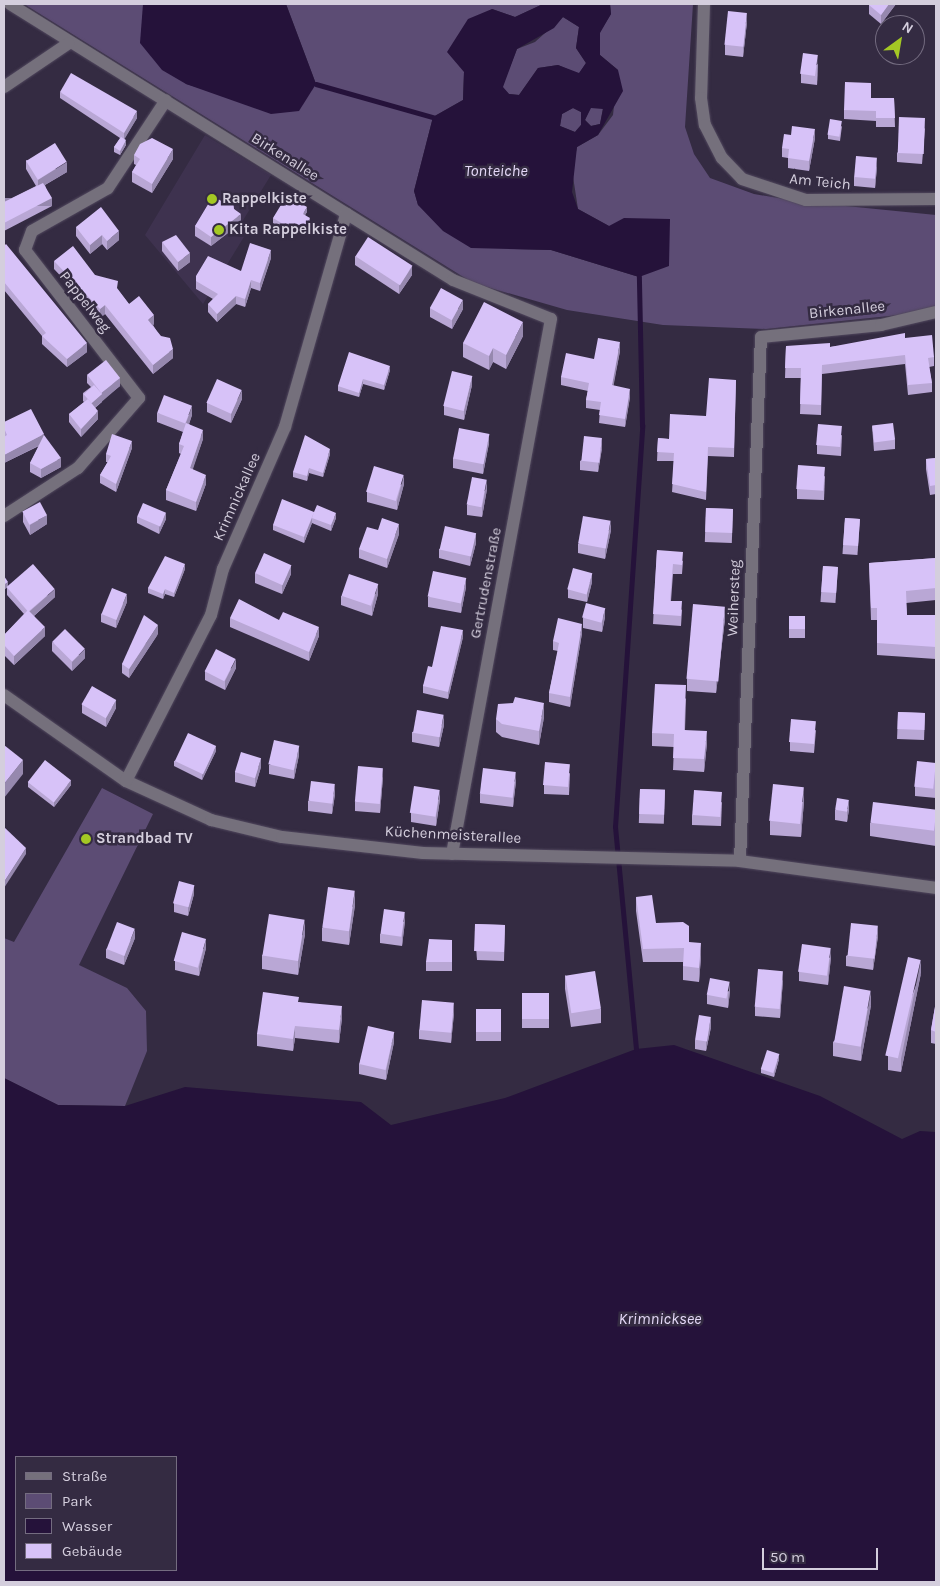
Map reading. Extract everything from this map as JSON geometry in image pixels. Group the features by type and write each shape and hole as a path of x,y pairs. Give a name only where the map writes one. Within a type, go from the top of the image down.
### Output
{"street":[{"name":"Birkenallee","path":"10,4 453,280 551,319"},
{"name":"Am Teich","path":"704,4 701,98 705,125 722,158 742,179 806,200 936,199"},
{"path":"4,87 69,42"},
{"name":"Pappelweg","path":"4,516 78,468 139,398 25,250 32,231 108,188 166,100"},
{"name":"Krimnickallee","path":"126,781 212,615 223,569 285,427 346,214"},
{"name":"Birkenallee","path":"761,337 881,325 936,312"},
{"name":"Gertrudenstraße","path":"452,854 551,319"},
{"name":"Weihersteg","path":"740,861 761,337"},
{"name":"Küchenmeisterallee","path":"4,695 126,781 211,820 282,837 452,854 640,856 740,861 936,888"}],"shaded area":[{"name":"Rappelkiste","path":"205,135 271,175 242,222 250,227 203,304 145,235"}],"green space":[{"path":"24,4 143,4 186,84 217,93 316,84 286,4 543,4 515,17 492,9 464,72 463,100 433,117 414,191 418,205 514,249 551,250 639,277 609,226 578,209 572,170 577,147 598,135 613,115 618,70 600,55 599,33 611,14 610,4 693,4 685,127 694,154 710,178 754,194 796,201 936,215 936,311 766,329 663,325 567,310 473,283"},
{"path":"563,17 579,27 576,48 586,63 579,74 558,65 538,68 519,95 509,94 502,87 517,49 535,42"},
{"path":"573,108 581,112 581,125 575,132 560,126 562,114"},
{"path":"590,108 603,108 600,124 591,126 585,120"},
{"path":"102,788 153,814 79,965 127,988 146,1011 147,1051 125,1106 58,1105 4,1078 4,938 14,942"}],"water":[{"path":"143,4 286,4 316,84 299,111 271,114 186,84 162,70 140,43"},
{"name":"Tonteiche","path":"543,4 610,4 611,14 600,33 600,55 618,70 623,91 598,135 577,147 572,192 578,209 609,226 624,218 670,219 669,266 639,277 551,250 471,248 443,231 418,205 414,191 433,117 463,100 464,72 447,52 468,19 492,9 515,17","holes":["563,17 579,27 576,48 586,63 579,73 558,65 538,68 519,95 509,94 503,87 517,49 554,28","573,108 581,112 581,125 575,132 560,126 562,114","591,108 603,109 600,124 591,126 585,120"]},
{"name":"Krimnicksee","path":"674,1045 820,1096 902,1139 920,1131 936,1132 936,1582 4,1582 4,1078 58,1105 125,1106 185,1087 361,1102 391,1125 505,1098 636,1049"}],"building":[{"path":"870,4 889,4 881,15"},
{"path":"728,11 747,13 743,47 724,45"},
{"path":"803,53 818,55 815,76 800,74"},
{"path":"71,73 137,111 124,133 60,92"},
{"path":"845,82 871,83 871,98 894,98 895,118 876,118 876,111 844,110"},
{"path":"899,117 925,118 924,154 898,153"},
{"path":"830,119 842,121 839,137 827,135"},
{"path":"792,126 815,129 809,161 788,158 789,149 782,148 784,134 791,135"},
{"path":"121,137 126,140 120,151 114,147"},
{"path":"152,138 173,149 152,184 132,172 140,159 134,155 140,144"},
{"path":"55,143 67,162 38,180 26,161"},
{"path":"856,156 877,158 875,179 854,177"},
{"path":"43,183 52,198 4,223 4,202"},
{"path":"287,195 307,207 303,214 310,218 303,230 296,225 293,230 273,218"},
{"path":"213,196 223,202 233,198 234,209 241,214 211,237 195,226"},
{"path":"101,207 119,231 107,241 102,235 90,245 76,227"},
{"path":"176,235 190,253 178,262 162,242"},
{"path":"368,237 412,266 400,285 355,256"},
{"path":"250,243 271,250 260,283 251,280 245,299 236,296 217,314 208,304 218,294 196,281 196,276 208,256 241,271"},
{"path":"6,244 87,343 67,359 42,336 46,333 4,282 4,246"},
{"path":"73,246 95,275 118,281 117,288 129,304 139,296 154,315 148,320 161,336 170,338 173,349 153,365 105,305 100,309 54,261"},
{"path":"441,288 463,300 452,320 430,308"},
{"path":"484,302 523,322 506,355 493,348 489,356 463,343"},
{"path":"905,333 905,338 932,335 934,357 928,358 932,383 908,385 905,355 822,365 821,405 800,404 801,368 785,368 786,346 830,343 830,347"},
{"path":"598,338 620,342 612,385 630,389 625,419 599,415 601,402 586,400 589,383 561,377 566,353 594,359"},
{"path":"349,352 390,366 384,385 363,379 359,393 338,386"},
{"path":"106,360 120,378 101,393 87,375"},
{"path":"452,371 472,376 464,411 443,406"},
{"path":"709,378 736,380 734,448 708,447 706,492 672,484 674,453 657,452 658,438 669,439 670,414 706,416"},
{"path":"217,379 242,390 231,414 206,403"},
{"path":"94,385 102,394 92,403 84,394"},
{"path":"164,395 192,406 185,423 157,413"},
{"path":"88,399 98,411 81,429 69,414"},
{"path":"31,409 44,434 4,455 4,437 7,435 4,422"},
{"path":"186,423 203,430 190,468 206,475 196,502 166,490 184,446 179,444"},
{"path":"893,423 895,440 874,442 872,426"},
{"path":"818,424 842,426 840,447 816,445"},
{"path":"459,428 489,434 484,464 453,458"},
{"path":"112,434 132,441 116,484 100,475 111,456 106,454"},
{"path":"44,435 61,458 41,469 30,463"},
{"path":"305,435 330,449 323,473 309,468 307,476 293,472"},
{"path":"584,436 602,438 599,463 581,461"},
{"path":"936,458 936,485 930,486 926,459"},
{"path":"798,465 825,467 823,491 796,489"},
{"path":"374,466 404,475 396,501 366,492"},
{"path":"472,477 487,480 481,507 467,504"},
{"path":"282,499 314,512 304,537 273,525"},
{"path":"40,502 47,515 29,525 22,511"},
{"path":"143,503 166,513 160,527 137,517"},
{"path":"317,505 336,513 331,525 312,518"},
{"path":"706,508 733,509 732,533 705,532"},
{"path":"583,516 611,521 606,548 578,544"},
{"path":"382,518 399,524 387,559 359,549 367,527 378,530"},
{"path":"845,518 860,519 858,546 843,545"},
{"path":"445,526 476,533 471,557 440,549"},
{"path":"657,550 683,552 682,565 673,564 670,601 682,601 681,616 653,614"},
{"path":"264,553 291,565 282,585 255,573"},
{"path":"165,556 185,564 174,593 165,589 163,594 148,588"},
{"path":"936,558 936,588 906,591 907,615 936,615 936,647 877,643 877,608 871,608 869,563"},
{"path":"33,564 55,589 28,612 7,587"},
{"path":"823,566 838,567 836,593 821,592"},
{"path":"573,568 592,573 587,594 567,589"},
{"path":"433,571 466,578 461,604 428,596"},
{"path":"349,574 378,584 371,606 342,596"},
{"path":"4,576 8,582 4,585"},
{"path":"112,588 127,594 116,620 102,614"},
{"path":"239,599 279,620 283,612 319,627 309,652 230,618"},
{"path":"586,603 605,608 601,623 582,617"},
{"path":"693,604 725,607 718,682 686,679"},
{"path":"28,610 45,627 14,656 4,645 4,635"},
{"path":"144,615 158,625 129,669 122,664"},
{"path":"789,616 805,616 805,629 789,629"},
{"path":"558,618 582,624 570,697 549,693 559,643 553,641"},
{"path":"441,626 463,630 448,692 423,686 428,666 432,667"},
{"path":"65,629 85,649 72,662 52,642"},
{"path":"216,649 236,659 224,681 205,671"},
{"path":"655,684 686,685 684,730 707,731 704,759 673,758 674,734 652,733"},
{"path":"92,686 116,700 106,718 82,704"},
{"path":"515,697 544,703 539,731 502,724 496,719 498,704 513,703"},
{"path":"417,710 444,715 440,737 413,733"},
{"path":"898,712 925,713 924,730 897,729"},
{"path":"791,719 816,721 814,744 789,742"},
{"path":"188,733 216,746 203,774 175,761"},
{"path":"274,740 299,746 294,770 268,764"},
{"path":"4,745 23,760 4,784"},
{"path":"241,752 261,758 255,778 235,772"},
{"path":"45,760 71,780 54,802 28,782"},
{"path":"917,761 936,763 933,789 914,787"},
{"path":"545,762 570,764 568,787 543,785"},
{"path":"358,766 383,768 380,804 355,802"},
{"path":"483,768 516,772 513,798 480,794"},
{"path":"311,781 335,784 332,804 309,801"},
{"path":"773,784 804,787 800,824 769,821"},
{"path":"414,786 440,790 435,817 410,813"},
{"path":"640,789 665,790 664,815 639,814"},
{"path":"694,790 722,792 720,817 692,815"},
{"path":"837,798 849,800 847,812 835,810"},
{"path":"873,802 936,810 934,831 870,823"},
{"path":"4,827 26,848 4,882"},
{"path":"179,881 194,885 189,907 173,903"},
{"path":"328,887 355,891 349,931 322,928"},
{"path":"652,895 656,923 683,922 689,926 689,942 701,943 699,968 683,966 684,948 643,949 636,897"},
{"path":"384,909 405,912 401,937 381,934"},
{"path":"269,914 305,920 298,961 262,955"},
{"path":"117,922 135,929 124,956 107,949"},
{"path":"851,923 878,926 874,959 848,956"},
{"path":"475,924 505,925 504,952 474,951"},
{"path":"182,932 206,939 198,968 174,961"},
{"path":"429,939 452,940 452,962 426,962"},
{"path":"802,944 831,948 827,976 798,972"},
{"path":"908,957 921,960 898,1058 885,1055"},
{"path":"758,969 783,971 780,1009 755,1007"},
{"path":"595,971 601,1009 571,1013 565,976"},
{"path":"710,978 730,982 726,999 707,995"},
{"path":"844,986 871,991 861,1047 834,1042"},
{"path":"263,992 299,997 298,1002 342,1006 339,1030 295,1026 293,1039 257,1034"},
{"path":"522,993 549,993 549,1019 522,1019"},
{"path":"422,1000 454,1003 451,1033 419,1030"},
{"path":"936,1001 936,1032 931,1030"},
{"path":"476,1009 501,1009 501,1032 476,1032"},
{"path":"699,1015 711,1017 707,1042 695,1040"},
{"path":"368,1026 394,1032 386,1070 359,1064"},
{"path":"767,1050 779,1054 773,1073 761,1069"}],"waterway":[{"path":"316,84 433,117"},
{"path":"636,1049 615,827 642,426 639,277"}],"place":[{"name":"Rappelkiste","path":"212,199"},
{"name":"Kita Rappelkiste","path":"219,230"},
{"name":"Strandbad TV","path":"86,839"}]}
